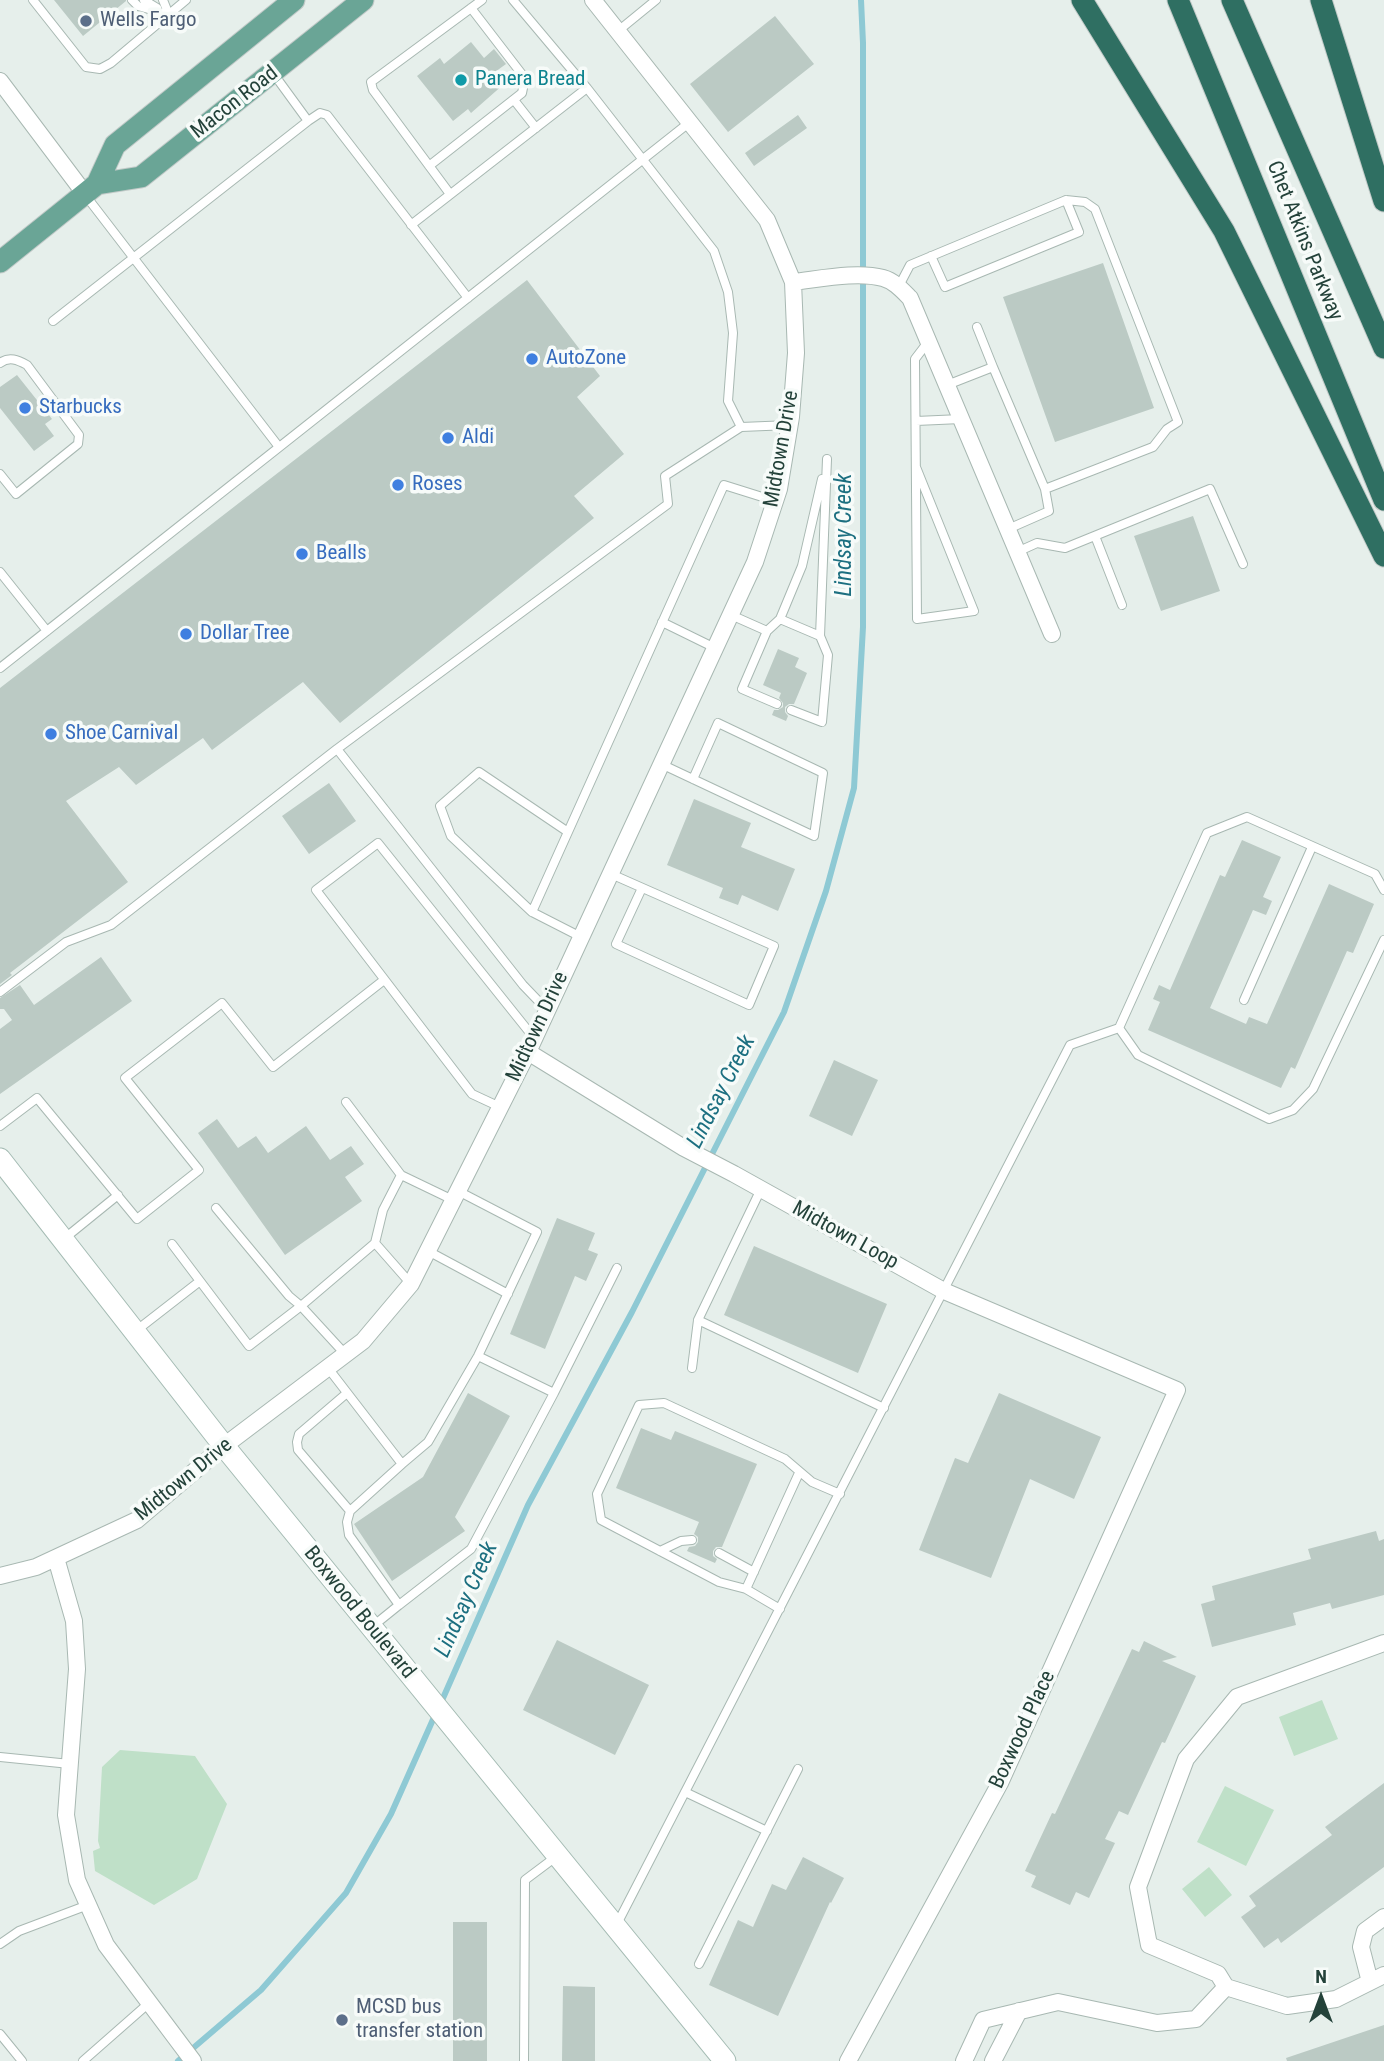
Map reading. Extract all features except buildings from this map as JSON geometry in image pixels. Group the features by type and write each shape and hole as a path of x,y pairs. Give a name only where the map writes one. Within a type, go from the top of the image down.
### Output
{"highway":[{"path":"1082,0 1224,231 1384,556"},
{"name":"Chet Atkins Parkway","path":"1178,0 1384,500"},
{"name":"Chet Atkins Parkway","path":"1232,0 1384,348"},
{"path":"1321,0 1384,201"}],"main road":[{"name":"Macon Road","path":"0,262 91,189 115,145 294,0"},
{"name":"Macon Road","path":"91,189 141,177 363,0"}],"street":[{"name":"Midtown Drive","path":"0,1576 36,1567 137,1520 224,1446 346,1355 363,1340 411,1284 531,1045 755,562 779,489 790,425 796,353 793,282 767,220 593,0"},
{"path":"0,81 91,189"},
{"path":"793,282 832,277 885,278 899,286 909,298 1052,634"},
{"name":"Midtown Loop","path":"531,1045 684,1148 944,1291 1177,1390"},
{"name":"Boxwood Boulevard","path":"0,1159 224,1446 725,2061"},
{"name":"Boxwood Place","path":"849,2061 1000,1783 1177,1390"},
{"path":"56,1558 74,1621 77,1669 66,1815 77,1880 106,1945 193,2061"},
{"path":"1384,1643 1237,1697 1185,1759 1138,1887 1150,1945 1218,1974 1226,1987 1287,2006 1336,1999 1377,1979 1361,1947 1365,1931 1384,1917"},
{"path":"1019,2011 994,2061 967,2055 983,2020 1019,2011 1058,2003 1157,2022 1196,2019 1226,1987"}],"lane":[{"path":"33,0 86,67 100,69 111,63 186,0"},
{"path":"132,0 138,6 169,15"},
{"path":"144,0 169,15"},
{"path":"156,0 169,15"},
{"path":"168,0 169,15"},
{"path":"450,194 373,90 371,82 482,0"},
{"path":"513,0 587,88 714,251 728,292 733,333 728,401 741,427"},
{"path":"618,31 656,0"},
{"path":"429,166 522,93 524,83 521,73 471,8"},
{"path":"273,73 309,121"},
{"path":"411,225 587,88"},
{"path":"513,100 536,128"},
{"path":"53,321 133,256 320,113 327,115 468,298"},
{"path":"0,668 690,122"},
{"path":"91,189 133,256 279,447"},
{"path":"931,256 945,287 1079,232 1066,200"},
{"path":"899,286 910,265 1066,200 1084,202 1095,209 1178,422 1167,429 1153,447 1045,489"},
{"path":"977,327 1045,489 1049,511 1008,529"},
{"path":"916,467 974,611 917,619 915,359 928,342"},
{"path":"0,363 4,359 16,359 27,365 79,435 78,444 16,494 0,474"},
{"path":"947,386 993,367"},
{"path":"916,421 961,419"},
{"path":"0,992 66,942 111,925 337,749 668,504 665,476 741,427 790,425"},
{"path":"777,704 742,689 767,631 780,619 802,566 827,459 820,636 828,655 822,722 791,710"},
{"path":"532,912 724,485 775,500"},
{"path":"1017,552 1037,543 1065,548 1210,489 1242,564"},
{"path":"1095,536 1122,605"},
{"path":"0,572 47,631"},
{"path":"730,615 767,631"},
{"path":"780,619 820,636"},
{"path":"662,622 716,648"},
{"path":"661,764 814,836 823,773 718,723 693,779"},
{"path":"337,749 523,985 547,1010"},
{"path":"568,832 479,772 440,806 451,836 532,912 581,937"},
{"path":"615,1926 1070,1045 1119,1028 1207,832 1247,817 1375,874 1384,890"},
{"path":"500,1107 472,1094 316,890 378,843 531,1045"},
{"path":"1244,1000 1312,847"},
{"path":"611,874 774,946 749,1005 616,944 642,888"},
{"path":"1119,1028 1138,1055 1269,1119 1293,1110 1313,1088 1384,940"},
{"path":"0,1126 37,1098 136,1219 199,1170 125,1079 222,1003 273,1067 384,980"},
{"path":"346,1102 401,1175 456,1195 537,1232 478,1356 428,1442 350,1511 347,1522 349,1535 399,1605"},
{"path":"172,1244 249,1346 374,1244 383,1210 401,1175"},
{"path":"692,1368 698,1320 761,1189"},
{"path":"63,1240 118,1195"},
{"path":"216,1208 289,1296 346,1355"},
{"path":"374,1244 411,1284"},
{"path":"428,1251 508,1294"},
{"path":"371,1627 471,1549 617,1268"},
{"path":"134,1331 200,1281"},
{"path":"698,1320 884,1408"},
{"path":"478,1356 554,1393"},
{"path":"328,1368 402,1464"},
{"path":"347,1393 299,1434 297,1442 298,1450 350,1511"},
{"path":"780,1609 746,1589 719,1582 601,1520 597,1494 639,1405 664,1403 785,1459 812,1482 840,1494"},
{"path":"746,1589 799,1473"},
{"path":"660,1551 681,1541 692,1540"},
{"path":"719,1553 754,1572"},
{"path":"0,1757 70,1764"},
{"path":"699,1964 798,1769"},
{"path":"685,1792 766,1831"},
{"path":"524,2061 526,1880 558,1855"},
{"path":"0,1944 19,1931 88,1905"},
{"path":"83,2061 149,2003"},
{"path":"0,2034 22,2061"}],"green space":[{"path":"1322,1700 1338,1739 1294,1756 1279,1717"},
{"path":"120,1750 195,1756 227,1804 197,1879 154,1905 95,1871 93,1851 100,1848 98,1841 102,1767"},
{"path":"1225,1786 1274,1810 1246,1866 1197,1842"},
{"path":"1209,1867 1232,1895 1205,1917 1182,1889"}],"waterway":[{"name":"Lindsay Creek","path":"440,1705 528,1505 632,1312 784,1012 826,891 854,788 863,627 861,0"},
{"name":"Lindsay Creek","path":"178,2061 261,1990 346,1893 391,1814 435,1715"}],"place":[{"name":"Wells Fargo","path":"86,21"},
{"name":"Panera Bread","path":"461,80"},
{"name":"AutoZone","path":"532,359"},
{"name":"Starbucks","path":"25,408"},
{"name":"Aldi","path":"448,438"},
{"name":"Roses","path":"398,485"},
{"name":"Bealls","path":"302,554"},
{"name":"Dollar Tree","path":"186,634"},
{"name":"Shoe Carnival","path":"51,734"},
{"name":"MCSD bus transfer station","path":"342,2020"}]}
